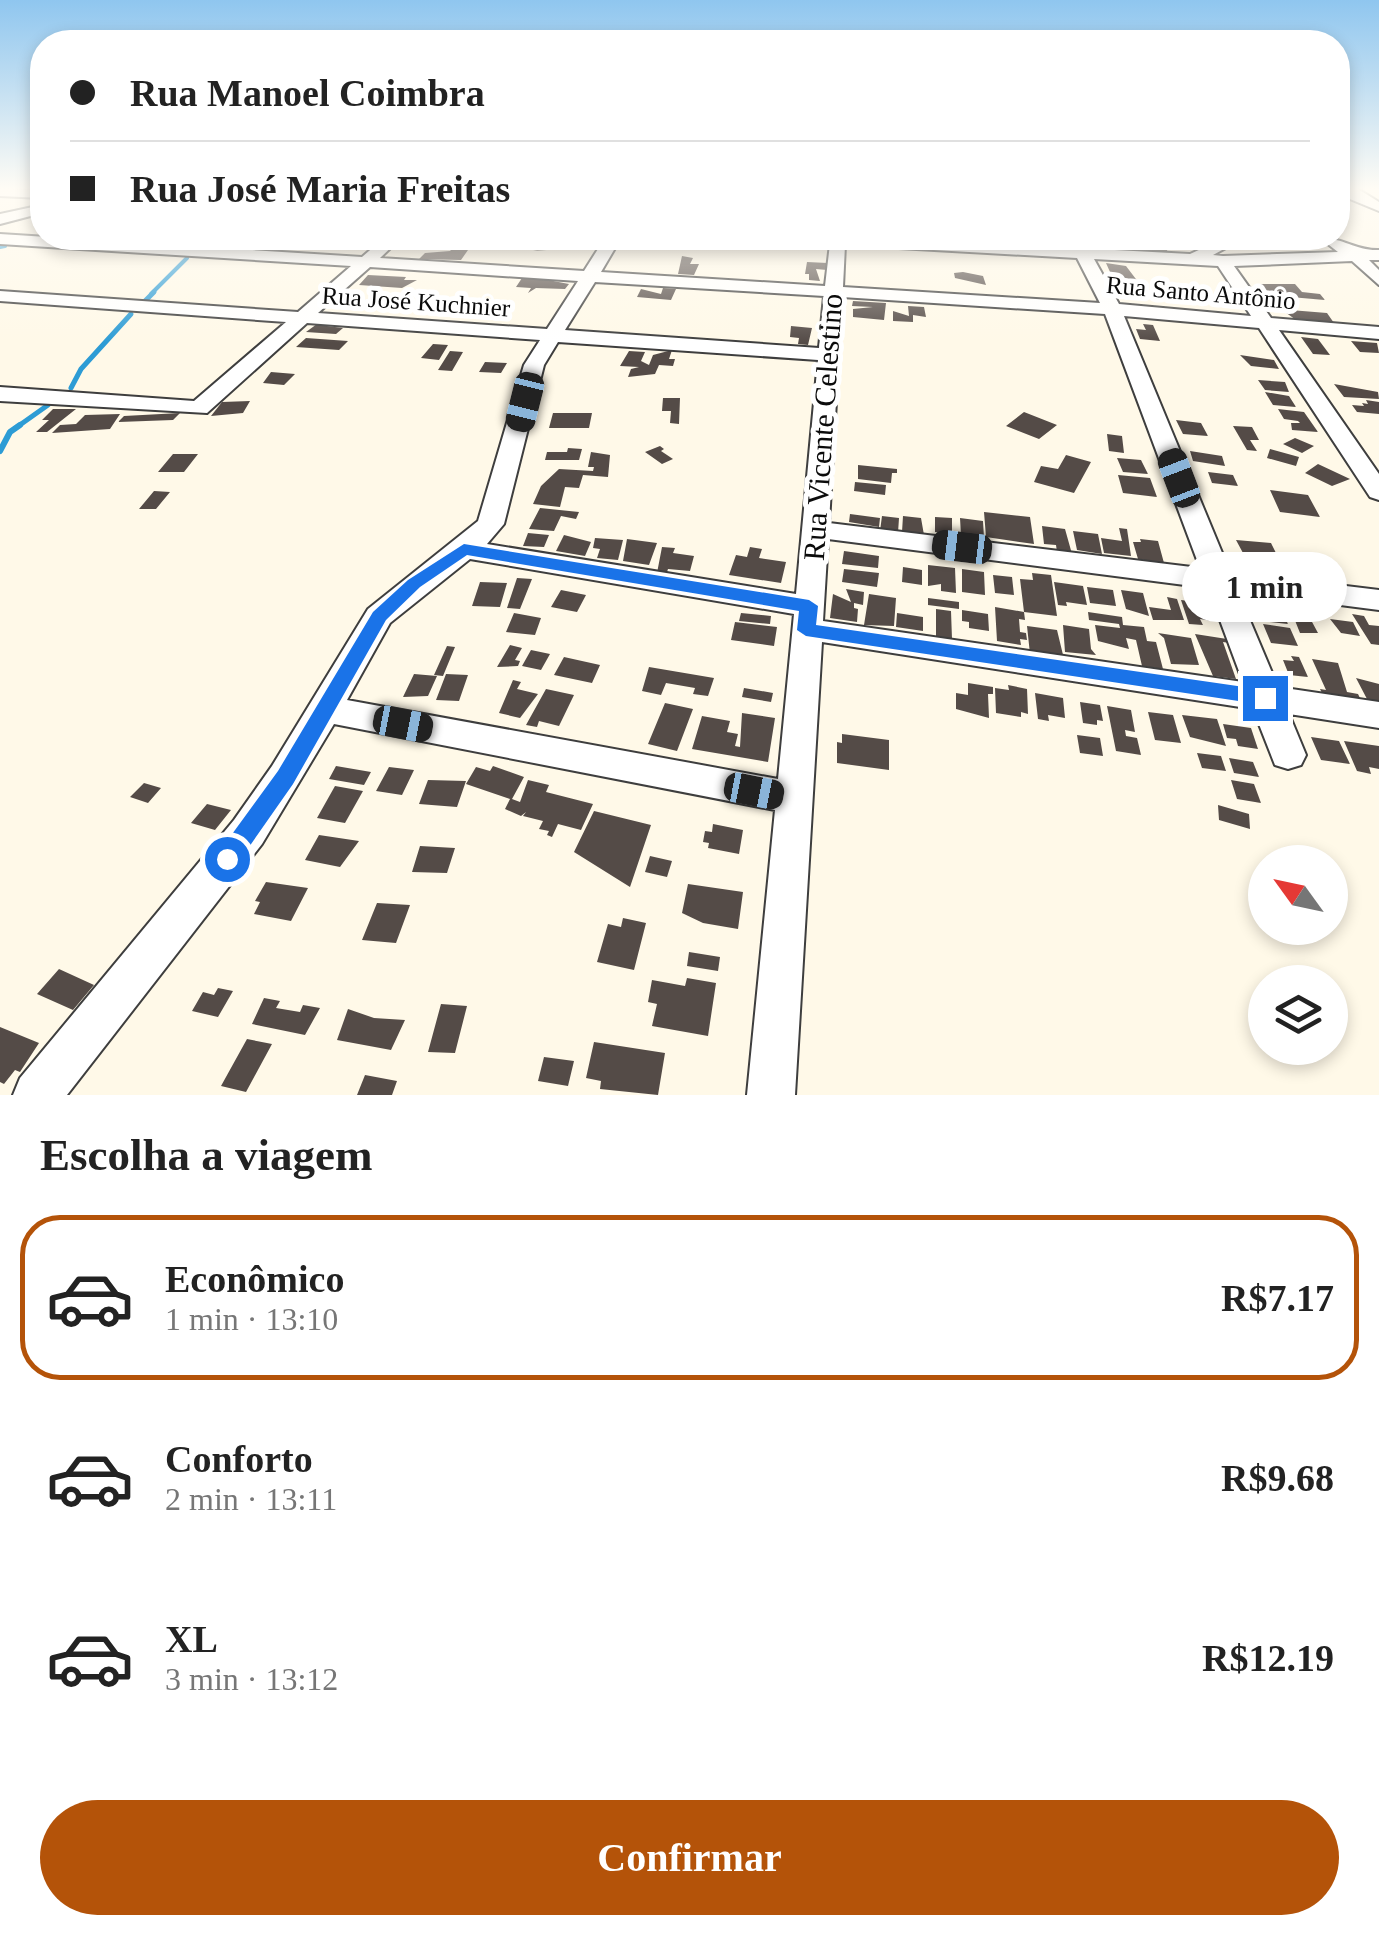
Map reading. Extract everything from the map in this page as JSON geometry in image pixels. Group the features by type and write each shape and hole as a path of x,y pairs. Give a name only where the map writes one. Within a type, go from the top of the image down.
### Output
{"street":[{"name":"Rua Santo Antônio","path":"183,250 1112,309 1379,333"},
{"path":"0,394 200,408 380,250"},
{"path":"37,1095 248,832 379,616 414,584 480,538 497,512 534,365 605,250"},
{"name":"Rua Vicente Celestino","path":"771,1095 837,250"},
{"path":"1092,250 1288,754"},
{"path":"1108,250 1223,261 1379,255"},
{"path":"1187,250 1192,260"},
{"path":"1192,260 1212,250"},
{"path":"1347,250 1379,280"},
{"path":"1223,261 1379,492"},
{"name":"Rua José Kuchnier","path":"0,296 828,355"},
{"path":"1354,454 1379,456"},
{"path":"814,529 1379,600"},
{"path":"464,549 808,618 1379,715"},
{"path":"325,710 793,798"}],"building":[{"path":"468,250 461,260 419,259 425,253"},
{"path":"682,256 693,258 690,264 699,264 694,275 678,274"},
{"path":"807,262 828,263 827,270 816,269 820,281 809,280 809,274 805,274"},
{"path":"1106,263 1126,266 1145,291 1125,290 1121,281 1114,281"},
{"path":"954,273 983,276 986,285 955,278"},
{"path":"368,275 417,280 402,288 359,285"},
{"path":"522,278 569,284 565,289 536,288 528,293 531,288 516,287"},
{"path":"1259,284 1295,284 1302,292 1320,294 1325,300 1268,295"},
{"path":"663,288 676,289 671,300 637,297 641,289 661,294"},
{"path":"853,301 886,303 884,320 853,317 853,309 873,307 852,306"},
{"path":"908,306 924,307 926,317 913,315 913,322 893,321 893,311 909,316"},
{"path":"1285,312 1327,313 1334,323 1296,320"},
{"path":"317,324 343,328 336,334 306,332"},
{"path":"1143,324 1153,325 1160,341 1140,339 1136,329 1146,330"},
{"path":"791,326 812,328 808,345 798,344 799,338 790,337"},
{"path":"1301,337 1318,339 1330,355 1313,354"},
{"path":"306,338 348,341 339,350 296,347"},
{"path":"1351,341 1377,343 1379,353 1360,352"},
{"path":"433,344 448,345 439,360 421,358"},
{"path":"672,350 669,359 675,359 673,366 659,365 655,374 628,377 631,369 639,367 620,366 629,351 645,352 641,361 649,365 653,355"},
{"path":"450,351 463,352 452,371 438,370"},
{"path":"1240,355 1274,360 1279,369 1251,366"},
{"path":"485,362 507,363 501,373 479,372"},
{"path":"271,372 295,374 284,385 263,383"},
{"path":"1258,380 1285,382 1289,392 1265,390"},
{"path":"1334,384 1378,392 1379,399 1344,397"},
{"path":"1265,392 1289,396 1296,407 1273,405"},
{"path":"663,398 680,398 679,424 670,423 671,411 662,411"},
{"path":"1366,400 1379,402 1379,414 1357,412 1352,405 1364,406 1362,403 1368,404"},
{"path":"250,401 243,413 211,416 222,402"},
{"path":"53,409 76,409 47,432 36,432 49,420 42,420"},
{"path":"1278,409 1304,412 1318,432 1292,430 1291,423 1300,423 1284,419"},
{"path":"1024,412 1057,425 1039,439 1006,426"},
{"path":"180,413 173,420 118,422 124,416"},
{"path":"553,413 592,413 589,428 549,428"},
{"path":"120,414 110,429 52,433 60,425 76,424 85,415"},
{"path":"1176,420 1201,423 1208,436 1183,434"},
{"path":"1233,426 1252,427 1259,440 1250,440 1257,451 1247,450"},
{"path":"1107,434 1122,436 1124,453 1109,451"},
{"path":"1295,438 1314,446 1302,453 1283,444"},
{"path":"660,446 673,459 662,464 645,452"},
{"path":"568,448 582,449 579,460 545,460 547,452 567,452"},
{"path":"1270,449 1299,457 1296,466 1267,458"},
{"path":"1190,451 1222,456 1225,466 1193,461"},
{"path":"591,452 610,455 608,477 583,475 579,488 565,487 560,507 533,504 541,486 559,469 593,471 594,467 588,467"},
{"path":"173,454 198,454 184,472 158,472"},
{"path":"1066,455 1091,462 1074,493 1034,482 1041,466 1058,469"},
{"path":"1117,458 1141,460 1148,474 1123,472"},
{"path":"1318,464 1350,479 1332,486 1305,473"},
{"path":"858,465 897,469 897,473 892,473 891,483 858,479"},
{"path":"1208,472 1233,475 1238,486 1212,483"},
{"path":"1118,475 1150,478 1157,497 1123,493"},
{"path":"855,482 886,485 885,495 854,491"},
{"path":"1270,490 1308,495 1320,517 1280,512"},
{"path":"154,491 170,492 156,509 139,509"},
{"path":"540,508 579,512 576,519 561,516 554,531 529,529"},
{"path":"984,512 1030,517 1034,544 986,537"},
{"path":"850,514 880,518 879,527 849,522"},
{"path":"882,516 899,518 898,533 880,531"},
{"path":"903,516 921,518 924,535 902,532"},
{"path":"935,517 952,518 952,534 935,532"},
{"path":"960,518 983,521 984,538 961,535"},
{"path":"1042,526 1065,529 1072,554 1057,552 1056,545 1044,544"},
{"path":"1119,528 1127,529 1131,556 1104,553 1101,538 1122,541"},
{"path":"1073,531 1098,534 1102,554 1077,550"},
{"path":"528,533 549,535 544,547 523,546"},
{"path":"564,535 591,542 585,556 556,551"},
{"path":"595,538 623,540 618,560 597,558 600,549 593,548"},
{"path":"627,539 657,543 649,565 623,561"},
{"path":"1140,539 1158,541 1164,563 1138,559 1133,542 1141,542"},
{"path":"1236,540 1271,543 1278,557 1243,553"},
{"path":"662,547 694,556 690,571 668,569 666,575 657,573"},
{"path":"750,547 762,549 759,558 786,562 781,583 729,575 736,555 747,557"},
{"path":"844,551 879,556 878,568 842,564"},
{"path":"928,565 955,568 956,593 941,591 941,584 928,586"},
{"path":"903,567 922,570 922,585 902,582"},
{"path":"844,569 879,573 877,587 842,582"},
{"path":"962,569 984,572 985,595 962,592"},
{"path":"1032,573 1051,575 1057,616 1024,612 1020,579 1033,580"},
{"path":"993,575 1012,577 1014,595 995,593"},
{"path":"517,578 532,579 520,609 507,608"},
{"path":"480,582 507,583 500,607 472,606"},
{"path":"1054,582 1083,586 1087,605 1058,605"},
{"path":"1087,587 1113,590 1116,606 1090,603"},
{"path":"846,589 864,592 863,605 854,603 858,609 857,622 830,618 833,594 851,602"},
{"path":"561,590 586,595 577,612 551,607"},
{"path":"1121,590 1143,593 1149,616 1126,609"},
{"path":"869,594 896,598 894,626 864,625"},
{"path":"1167,597 1177,599 1184,620 1153,620 1149,607 1171,610"},
{"path":"928,598 959,602 959,609 928,605"},
{"path":"1181,600 1206,603 1213,621 1200,619 1203,625 1189,624"},
{"path":"1254,603 1280,607 1288,624 1261,621"},
{"path":"995,607 1024,612 1025,620 1019,619 1020,632 1026,633 1027,640 1020,639 1021,645 997,641"},
{"path":"936,609 951,611 952,639 936,637"},
{"path":"962,610 988,614 989,631 969,628 969,622 962,621"},
{"path":"1088,612 1122,617 1123,625 1144,627 1147,641 1156,642 1163,669 1142,666 1136,640 1126,638 1129,649 1098,641 1095,625 1120,628 1119,624 1089,620"},
{"path":"514,613 541,618 535,635 506,632"},
{"path":"741,613 771,616 770,624 739,621"},
{"path":"897,613 923,617 923,631 896,627"},
{"path":"1352,614 1364,616 1369,625 1379,626 1379,645 1371,644"},
{"path":"1294,618 1311,620 1318,633 1300,633"},
{"path":"1330,619 1353,622 1360,636 1341,633"},
{"path":"735,622 777,627 774,646 731,640"},
{"path":"1263,624 1290,628 1298,646 1271,643"},
{"path":"1063,625 1089,629 1091,649 1096,655 1065,652"},
{"path":"1027,626 1057,630 1064,659 1030,654"},
{"path":"1158,633 1191,638 1199,665 1171,664 1164,638"},
{"path":"1195,634 1227,639 1229,643 1223,642 1236,679 1213,676"},
{"path":"510,645 522,648 515,660 520,661 518,666 497,667"},
{"path":"447,646 455,647 443,676 434,675"},
{"path":"531,650 550,654 541,670 522,666"},
{"path":"1291,656 1299,657 1308,677 1289,675 1283,660 1294,661"},
{"path":"564,657 600,665 592,683 554,675"},
{"path":"1312,659 1338,663 1347,692 1358,694 1363,704 1325,699 1320,689 1326,690"},
{"path":"649,667 714,678 708,696 693,694 695,688 666,683 661,695 642,691"},
{"path":"414,674 437,676 428,696 403,697"},
{"path":"446,674 468,675 459,701 436,700"},
{"path":"1356,678 1379,684 1379,701 1367,699"},
{"path":"513,680 521,682 517,689 538,694 520,718 499,713"},
{"path":"968,683 993,687 993,694 988,694 989,718 956,709 956,693 968,695"},
{"path":"1008,685 1027,689 1028,714 1021,712 1021,717 996,713 995,688 1009,690"},
{"path":"744,688 773,693 771,702 742,697"},
{"path":"546,689 574,695 559,726 539,721 537,727 526,725"},
{"path":"1035,693 1063,698 1065,718 1048,715 1049,721 1038,719"},
{"path":"1080,702 1100,705 1103,721 1097,720 1097,725 1083,723"},
{"path":"665,703 693,709 677,751 648,744"},
{"path":"1107,706 1131,710 1135,732 1125,730 1126,736 1137,738 1141,755 1116,751"},
{"path":"1148,712 1173,715 1181,743 1155,740"},
{"path":"742,713 775,718 768,762 692,749 702,716 730,721 727,732 738,734 735,746 740,747"},
{"path":"1182,715 1217,719 1226,746 1190,737"},
{"path":"1223,724 1251,728 1258,749 1238,746 1236,739 1227,738"},
{"path":"842,734 889,740 889,770 837,763 837,742 842,743"},
{"path":"1077,735 1100,738 1103,756 1080,753"},
{"path":"1311,737 1339,741 1350,764 1321,760"},
{"path":"1344,741 1379,746 1379,769 1369,767 1371,774 1357,771"},
{"path":"1197,753 1221,756 1226,771 1202,768"},
{"path":"1229,758 1253,762 1259,777 1234,773"},
{"path":"336,766 371,772 364,785 329,779"},
{"path":"493,766 524,777 512,799 520,802 528,780 549,785 546,792 593,804 581,830 558,824 552,837 547,835 549,831 539,829 543,821 523,816 526,812 521,816 505,809 510,799 466,784 476,767 490,771"},
{"path":"389,767 414,770 402,795 376,791"},
{"path":"428,780 466,781 457,807 419,804"},
{"path":"1231,780 1254,784 1261,803 1237,799"},
{"path":"144,783 161,788 148,803 130,797"},
{"path":"335,786 363,791 345,823 317,818"},
{"path":"207,804 231,810 215,830 191,823"},
{"path":"1218,805 1249,814 1250,829 1219,820"},
{"path":"594,811 651,825 630,887 574,852"},
{"path":"713,824 743,830 739,854 708,848 709,843 703,842 705,831 712,832"},
{"path":"319,835 359,841 340,867 305,860"},
{"path":"420,846 455,848 447,873 412,872"},
{"path":"650,856 672,861 667,877 645,872"},
{"path":"266,882 308,888 291,921 254,914 260,902 255,901"},
{"path":"688,884 743,892 738,929 703,923 682,913"},
{"path":"377,903 410,905 396,943 362,940"},
{"path":"623,918 646,923 634,970 597,962 608,924 621,927"},
{"path":"689,952 720,957 718,971 687,966"},
{"path":"59,969 94,985 73,1010 37,994"},
{"path":"687,978 716,983 708,1036 652,1026 657,1004 648,1002 652,980 685,986"},
{"path":"218,988 233,991 218,1017 192,1011 203,992 214,995"},
{"path":"264,998 280,1001 276,1008 300,1012 303,1005 320,1008 305,1035 252,1024"},
{"path":"441,1004 467,1006 455,1053 428,1052"},
{"path":"348,1009 374,1018 405,1020 391,1050 337,1040"},
{"path":"0,1027 39,1043 20,1072 15,1070 4,1084 0,1082"},
{"path":"247,1039 272,1044 246,1092 221,1086"},
{"path":"594,1042 665,1053 658,1095 600,1089 601,1081 586,1078"},
{"path":"544,1057 574,1061 568,1086 538,1081"},
{"path":"365,1075 397,1081 392,1095 357,1095"}],"waterway":[{"path":"0,247 5,246"},
{"path":"151,294 187,258"},
{"path":"143,303 154,292"},
{"path":"71,388 81,369 131,314"},
{"path":"17,427 48,405"},
{"path":"0,451 10,432 20,425"}],"route":[{"path":"227,859 286,778 379,616 398,596 464,549 809,606 806,630 1265,698"}]}
